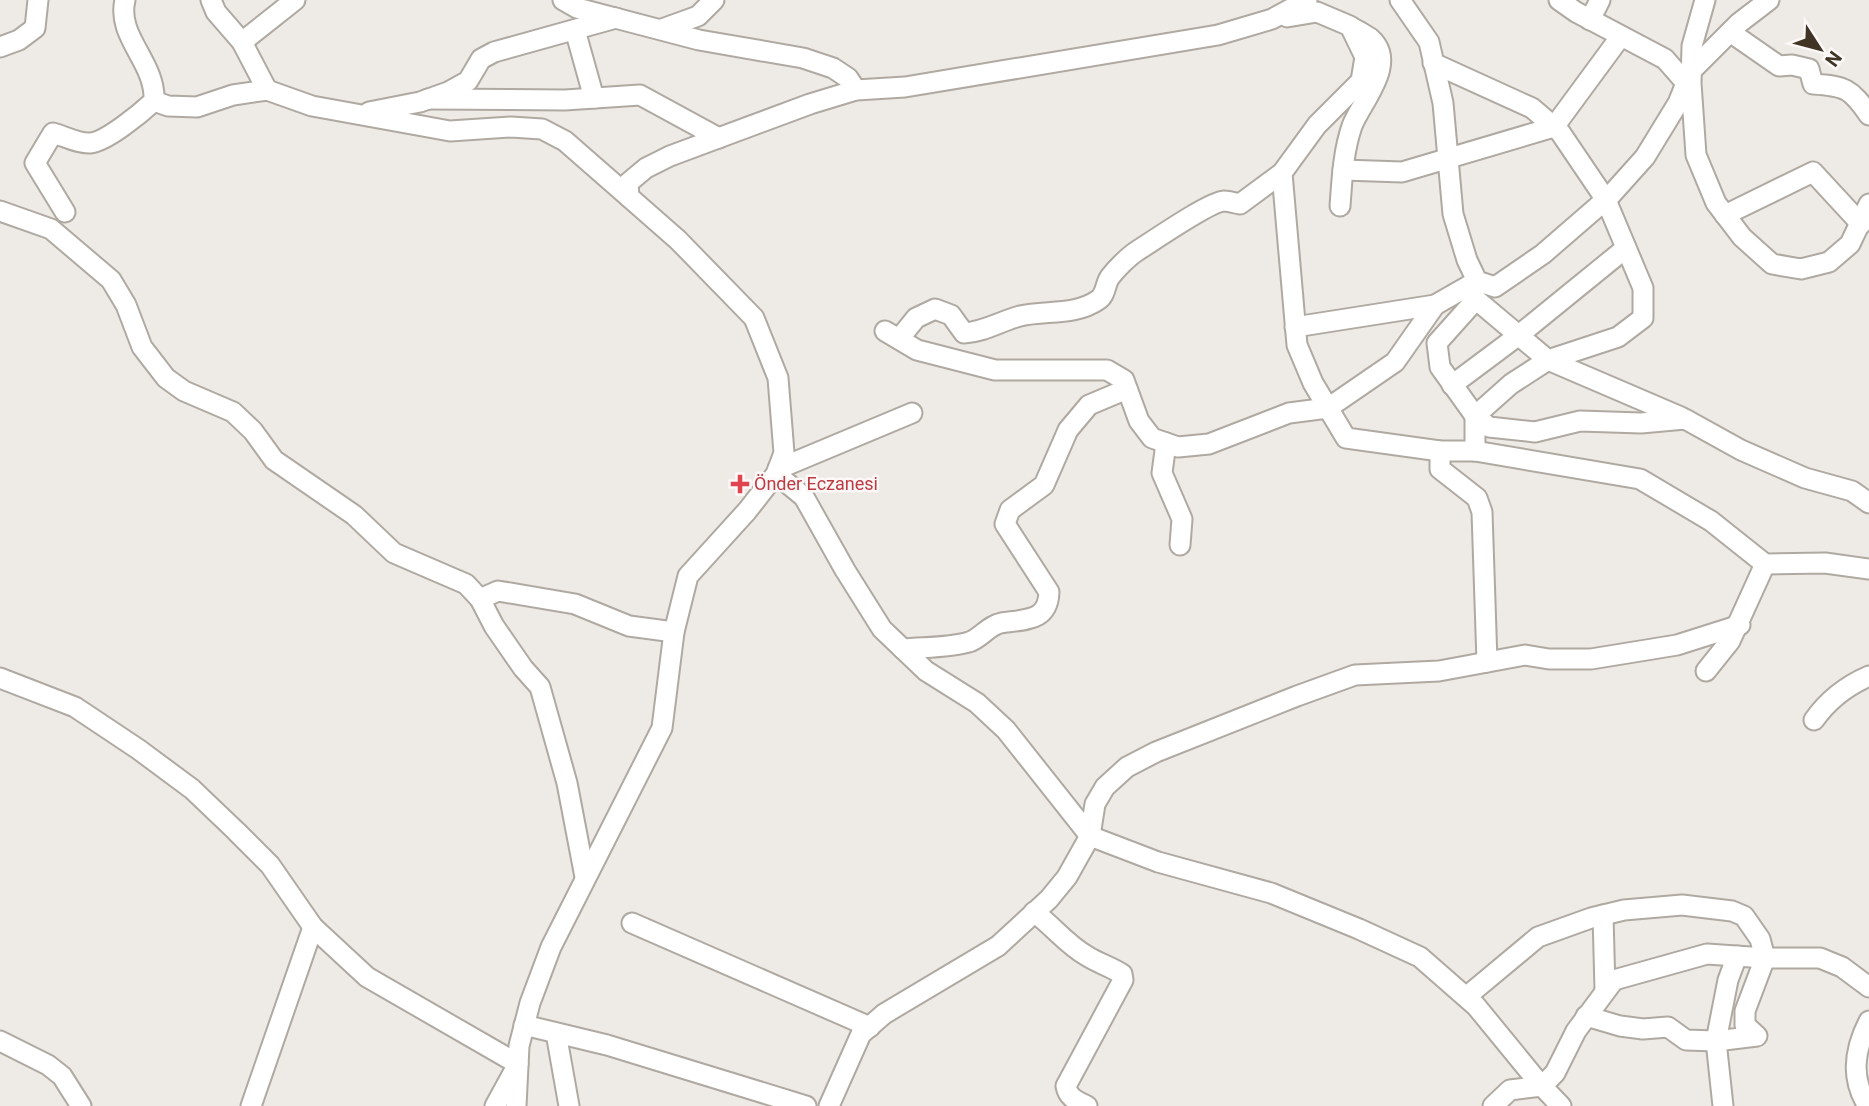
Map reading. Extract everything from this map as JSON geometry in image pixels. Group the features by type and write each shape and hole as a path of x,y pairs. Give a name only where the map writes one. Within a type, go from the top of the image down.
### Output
{"street":[{"path":"0,47 19,40 35,28 38,0"},
{"path":"65,212 35,163 53,133 88,144 99,141 154,101 155,88 150,74 124,24 125,0"},
{"path":"212,0 216,12 242,42 267,90"},
{"path":"242,42 295,0"},
{"path":"563,0 578,8 746,50 803,58 834,68 848,78 856,90"},
{"path":"662,29 698,16 715,0"},
{"path":"1272,19 1307,0"},
{"path":"1400,0 1429,42 1443,103 1453,214 1475,289 1519,335 1548,360 1685,419 1805,478 1852,491 1869,503"},
{"path":"1559,0 1590,20 1665,59 1689,77"},
{"path":"1590,20 1600,0"},
{"path":"1705,0 1692,46 1689,77 1696,155 1716,203 1742,237 1772,264 1801,269 1829,262 1850,244 1869,204"},
{"path":"1295,327 1435,305 1475,289 1495,287 1543,254 1606,200 1645,157 1678,103 1689,77 1730,32 1769,0"},
{"path":"629,197 628,183 646,167 810,104 856,90 905,88 1021,69 1218,35 1272,19 1317,12 1350,26 1371,39 1380,56 1376,84 1353,125 1343,170 1340,206"},
{"path":"358,114 448,92 468,80 481,59 494,52 618,18"},
{"path":"1350,26 1366,57 1362,81 1317,125 1282,173 1240,204 1224,201 1210,206 1136,252 1109,279 1099,300 1067,312 1021,316 974,333 964,333 951,315 935,309 916,318 892,335 917,350 995,370 1107,370 1124,380 1139,421 1152,438 1178,447 1209,444 1289,413 1328,408 1395,362 1435,305"},
{"path":"575,30 594,98"},
{"path":"1730,32 1779,66 1792,65 1809,69 1812,83 1832,85 1854,93 1869,116"},
{"path":"1343,170 1402,172 1448,156 1555,127 1621,36"},
{"path":"1433,63 1532,107 1560,132 1606,200 1643,288 1643,318 1618,337 1548,360 1511,384 1475,416 1475,451"},
{"path":"154,101 168,106 197,107 233,95 267,90 312,106 450,131 511,127 542,129 565,141 678,240 754,318 778,378 784,453 777,472 747,511 688,576 674,632 662,728 551,947 524,1025 518,1064 505,1101 482,1106"},
{"path":"428,99 594,98 640,95 719,138"},
{"path":"1725,215 1813,172 1861,224"},
{"path":"1282,173 1297,345 1313,383 1346,438 1440,452 1475,451 1640,479 1712,521 1765,564 1825,562 1869,569"},
{"path":"0,211 51,229 111,280 126,305 142,347 166,378 184,391 233,412 253,431 274,460 354,515 394,554 467,584 480,599 494,626 523,668 540,687 567,783 585,877"},
{"path":"1452,385 1519,335 1626,248"},
{"path":"1475,289 1471,305 1437,343 1440,367 1475,416 1489,427 1535,432 1580,421 1641,424 1685,419"},
{"path":"903,649 971,642 999,623 1017,622 1040,615 1049,603 1049,592 1005,524 1010,510 1044,485 1068,430 1089,405 1127,389"},
{"path":"777,472 912,413"},
{"path":"1166,443 1162,472 1182,519 1180,545"},
{"path":"1440,452 1440,468 1477,498 1482,512 1487,662"},
{"path":"777,472 804,497 882,629 926,671 977,704 1006,730 1090,836 1158,862 1271,893 1420,957 1476,1006 1560,1106"},
{"path":"1706,671 1740,625 1765,564"},
{"path":"480,599 498,591 575,604 629,626 674,632"},
{"path":"829,1106 861,1034 884,1014 998,946 1067,877 1090,836 1095,804 1105,787 1127,767 1156,752 1355,675 1440,671 1525,655 1549,659 1591,659 1676,645 1740,625"},
{"path":"1814,720 1824,706 1850,684 1869,676"},
{"path":"0,678 75,707 192,789 270,865 313,927 367,976 518,1064"},
{"path":"1466,997 1538,937 1624,910 1682,905 1732,911 1744,916 1760,939 1765,958 1745,1011 1745,1025 1757,1036 1716,1041 1686,1040 1668,1027 1643,1029 1620,1026 1586,1016"},
{"path":"1034,912 1086,956 1122,974 1123,980 1066,1086 1067,1093 1074,1100 1087,1106"},
{"path":"1603,915 1605,990"},
{"path":"632,923 870,1027"},
{"path":"251,1106 313,927"},
{"path":"1493,1106 1510,1090 1542,1086 1555,1073 1586,1016 1614,980 1707,954 1820,958 1842,967 1869,987"},
{"path":"1723,1106 1716,1041 1724,993 1737,956"},
{"path":"1868,1106 1859,1093 1854,1067 1861,1037 1869,1021"},
{"path":"524,1025 619,1048 806,1106"},
{"path":"556,1033 569,1106"},
{"path":"0,1041 48,1065 62,1076 81,1106"}],"place":[{"name":"Önder Eczanesi","path":"740,484"}]}
